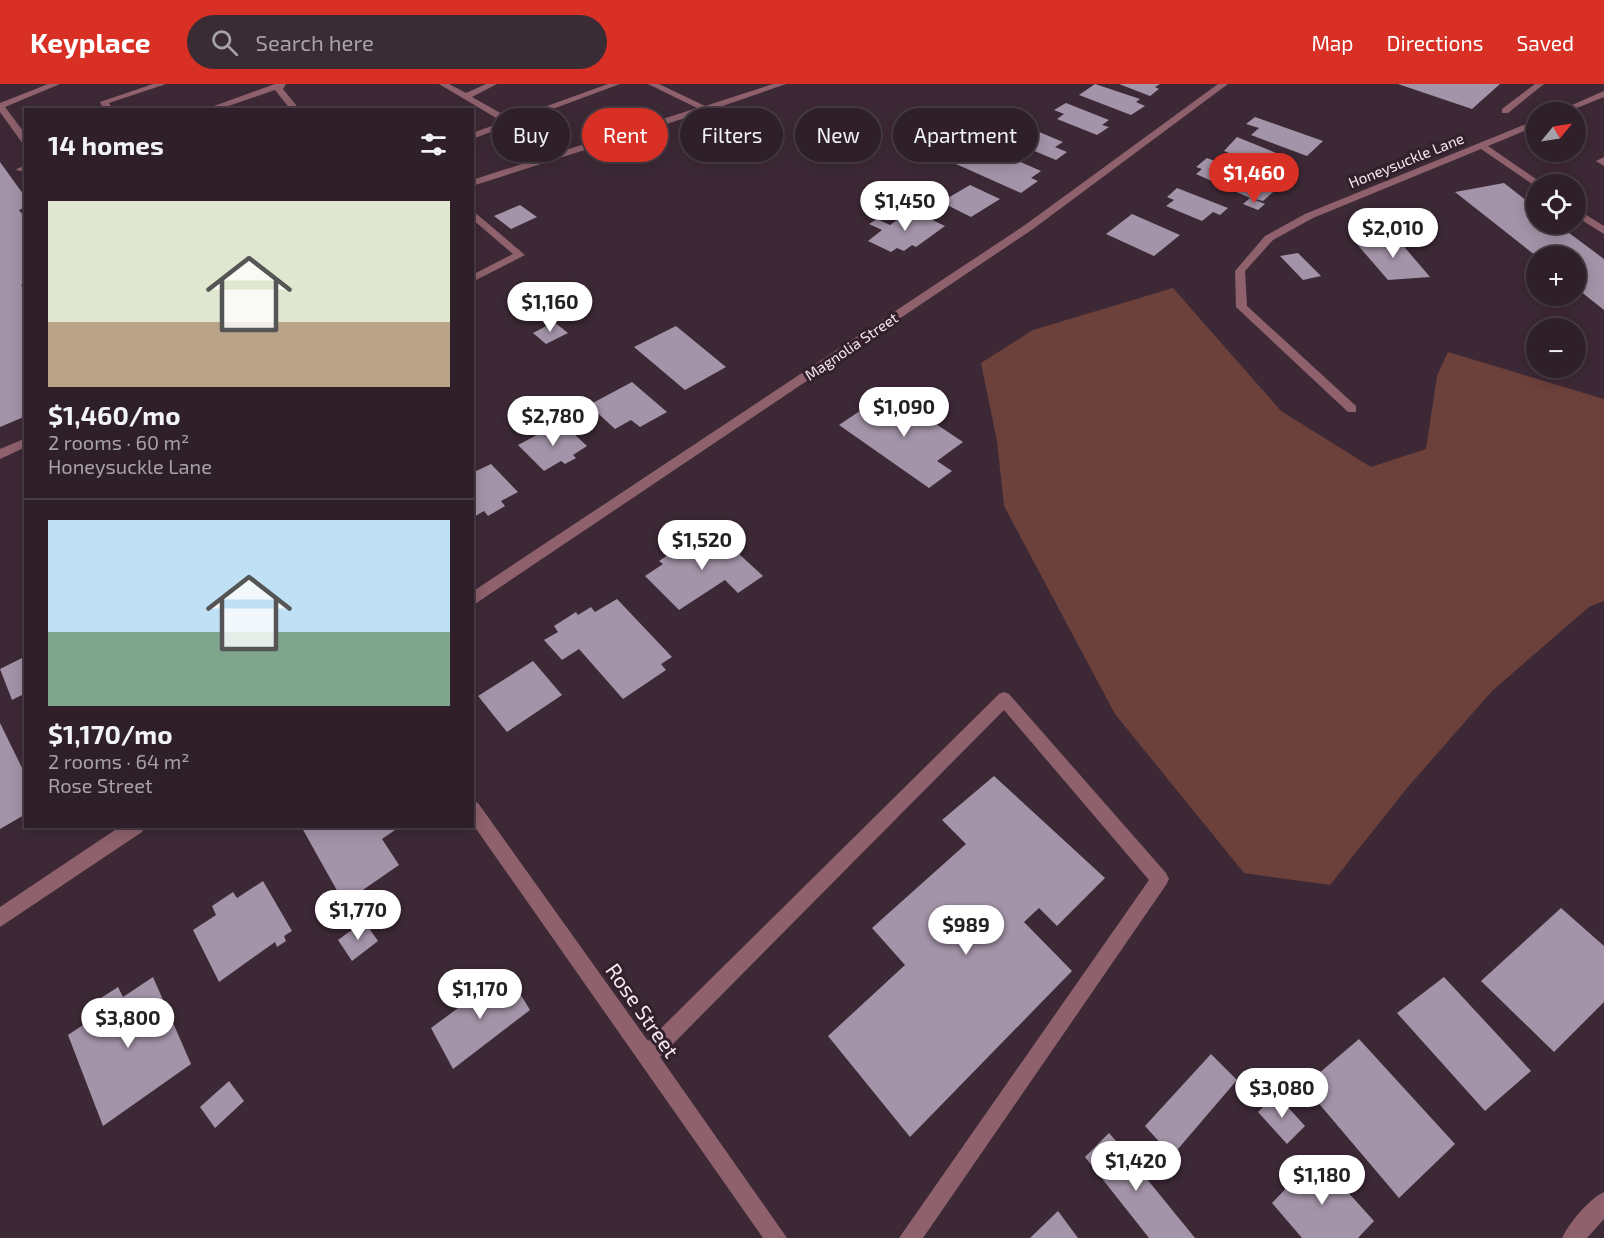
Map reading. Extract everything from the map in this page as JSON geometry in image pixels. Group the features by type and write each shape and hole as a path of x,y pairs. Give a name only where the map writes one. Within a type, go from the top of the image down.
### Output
{"street":[{"path":"24,139 0,106 56,84"},
{"path":"108,108 104,102 162,84"},
{"path":"443,84 492,112"},
{"path":"465,97 493,84"},
{"path":"549,108 616,84"},
{"path":"652,84 703,108"},
{"path":"713,108 782,84"},
{"name":"Magnolia Street","path":"474,599 1029,227 1224,84"},
{"path":"1504,111 1540,84"},
{"path":"213,108 281,85 279,89 294,108"},
{"path":"1584,102 1604,94"},
{"path":"474,182 680,118"},
{"name":"Honeysuckle Lane","path":"1352,409 1242,307 1240,271 1269,238 1310,216 1526,127"},
{"path":"474,135 492,129"},
{"path":"1481,145 1526,176"},
{"path":"474,278 520,255 475,218"},
{"path":"1586,219 1604,231"},
{"path":"0,454 24,443"},
{"path":"647,1056 1004,699 1160,879 910,1238"},
{"name":"Rose Street","path":"474,811 776,1238"},
{"path":"0,918 133,828"},
{"path":"1573,1238 1604,1203"}],"shaded area":[{"path":"1173,288 1281,411 1371,467 1426,449 1437,376 1448,352 1526,376 1526,378 1534,378 1604,399 1604,601 1589,607 1492,691 1407,788 1330,885 1244,873 1115,714 1004,506 997,441 981,363 1033,330"}],"building":[{"path":"1095,84 1140,99 1136,102 1145,106 1131,115 1079,95"},
{"path":"1119,84 1160,84 1155,87 1159,89 1150,96"},
{"path":"1398,84 1500,84 1472,109"},
{"path":"1066,103 1109,120 1102,125 1109,127 1097,135 1057,119 1064,114 1054,110"},
{"path":"1255,117 1323,141 1307,156 1251,135 1259,128 1246,124"},
{"path":"1038,132 1063,142 1055,147 1067,152 1056,160 1038,152"},
{"path":"1237,137 1276,153 1259,165 1224,151"},
{"path":"1207,158 1280,186 1263,201 1250,198 1196,174 1202,169 1196,167"},
{"path":"0,162 24,195 24,208 19,210 24,216 24,284 21,285 24,290 24,417 0,427"},
{"path":"959,162 1021,162 1041,171 1031,178 1038,181 1021,193 956,164"},
{"path":"1504,183 1526,200 1526,234 1570,234 1604,259 1604,310 1586,296 1586,246 1526,246 1526,248 1455,192"},
{"path":"970,185 1000,199 971,217 941,202"},
{"path":"1177,188 1228,208 1220,215 1213,212 1202,221 1166,206 1174,200 1167,197"},
{"path":"1250,198 1265,204 1258,210 1243,204"},
{"path":"520,205 537,217 511,229 494,216"},
{"path":"911,210 945,226 916,247 912,245 904,251 897,248 891,252 868,241 882,230 869,224 877,219 890,225"},
{"path":"1132,214 1180,235 1154,256 1106,234"},
{"path":"1395,236 1430,277 1388,280 1356,243"},
{"path":"1298,253 1321,276 1303,280 1280,256"},
{"path":"554,322 568,333 546,344 533,333"},
{"path":"676,326 726,367 685,390 634,347"},
{"path":"632,382 667,412 640,427 631,420 615,429 589,405"},
{"path":"888,392 963,442 937,461 952,471 929,488 839,425"},
{"path":"561,422 587,446 573,455 576,458 565,464 561,461 544,471 518,445"},
{"path":"491,464 518,492 501,501 505,506 488,516 484,511 474,517 474,472"},
{"path":"715,532 763,576 738,593 725,580 679,610 645,576 663,564 659,561 674,551 678,555"},
{"path":"617,599 672,657 661,664 666,670 623,699 579,649 562,660 544,640 558,632 554,626 576,612 578,615 591,607 595,612"},
{"path":"22,658 24,694 12,700 0,669"},
{"path":"533,661 562,695 507,732 478,696"},
{"path":"0,723 24,772 24,815 0,829"},
{"path":"994,776 1105,878 1057,926 1039,908 1024,922 1072,971 910,1137 828,1036 905,965 872,928 966,844 942,820"},
{"path":"302,828 394,828 395,830 382,839 399,865 344,903"},
{"path":"263,881 292,931 284,936 286,941 277,947 275,942 219,982 193,930 216,915 212,906 233,892 237,898"},
{"path":"1561,908 1604,946 1604,1002 1554,1052 1481,981"},
{"path":"364,921 378,941 352,961 338,940"},
{"path":"507,972 530,1010 453,1069 431,1028"},
{"path":"153,977 191,1064 103,1126 68,1035 92,1019 87,1007 118,987 123,997"},
{"path":"1444,977 1531,1071 1485,1111 1397,1013"},
{"path":"1359,1039 1455,1144 1399,1198 1304,1086"},
{"path":"1211,1054 1237,1080 1172,1156 1145,1126"},
{"path":"229,1081 244,1101 215,1128 200,1107"},
{"path":"1276,1094 1305,1126 1287,1144 1258,1112"},
{"path":"1109,1133 1195,1238 1149,1238 1085,1157"},
{"path":"1316,1157 1374,1221 1358,1238 1302,1238 1272,1203"},
{"path":"1058,1211 1078,1238 1030,1238"}]}
